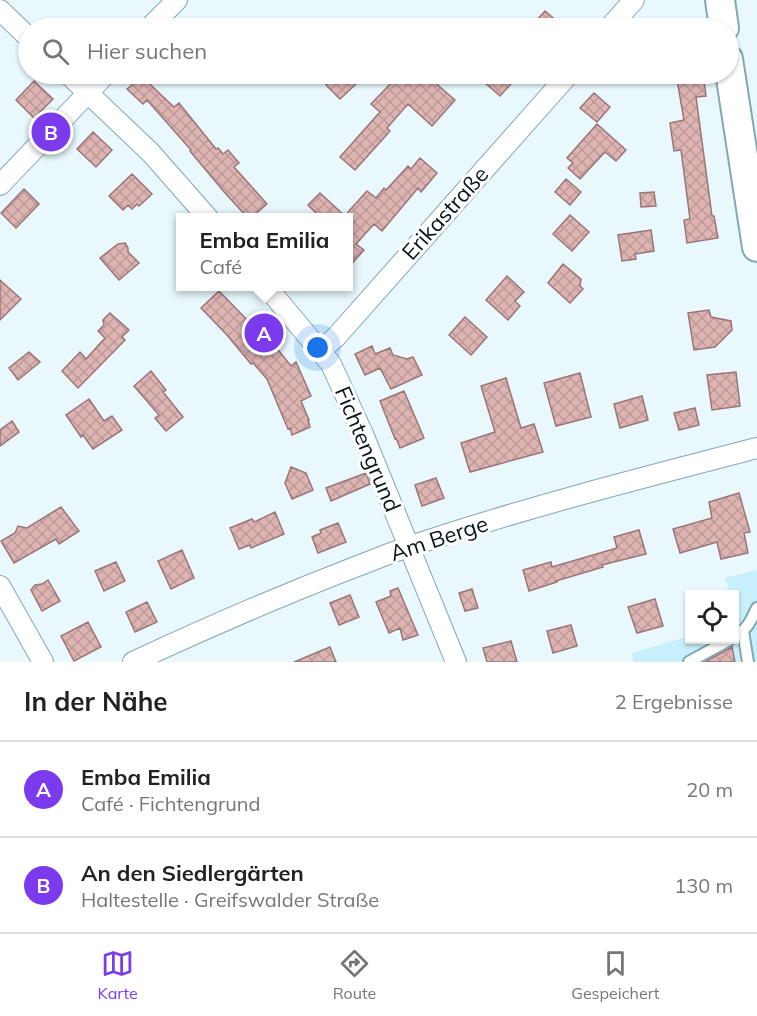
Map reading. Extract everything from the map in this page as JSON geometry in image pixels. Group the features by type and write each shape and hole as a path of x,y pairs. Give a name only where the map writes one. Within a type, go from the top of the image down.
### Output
{"main road":[{"path":"720,0 723,18"},
{"path":"733,84 757,248"}],"street":[{"path":"159,18 177,0"},
{"path":"618,18 634,0"},
{"path":"0,10 18,27"},
{"path":"79,84 152,153 204,213"},
{"path":"0,185 96,84"},
{"name":"Erikastraße","path":"320,351 336,337 560,84"},
{"name":"Fichtengrund","path":"270,291 331,364 410,546 456,662"},
{"name":"Am Berge","path":"133,662 266,603 410,546 636,479 757,448"},
{"path":"0,586 43,662"}],"lane":[{"path":"748,662 739,634 748,626 757,608"},
{"path":"689,662 720,644"}],"shaded area":[{"path":"757,570 757,662 634,662 632,653 685,637 685,644 739,644 739,590 729,590 725,578"}],"building":[{"path":"545,11 553,18 539,18"},
{"path":"31,84 37,84 53,99 34,118 16,100"},
{"path":"133,84 150,84 174,107 179,103 216,149 218,148 223,154 228,150 239,163 234,167 267,204 257,213 243,213 147,100 143,104 127,89"},
{"path":"327,84 356,84 340,99"},
{"path":"390,84 437,84 455,100 432,126 408,104 387,128 390,131 355,170 340,157 380,112 371,104"},
{"path":"486,84 511,84 500,96"},
{"path":"678,84 704,84 706,96 696,97 712,216 714,216 718,238 687,243 684,220 690,219 681,150 674,151 670,123 684,120"},
{"path":"594,93 610,107 597,122 580,108"},
{"path":"597,124 626,150 616,161 605,152 580,179 568,168 573,163 567,158"},
{"path":"93,132 112,150 96,167 77,149"},
{"path":"420,158 437,173 421,192 418,188 382,231 374,224 356,244 364,250 353,262 353,213 348,212 367,191 376,198 408,166 411,169"},
{"path":"132,174 152,194 139,206 137,204 132,209 128,205 123,210 109,196"},
{"path":"566,179 581,192 570,205 555,192"},
{"path":"24,189 39,204 16,228 1,213"},
{"path":"654,192 656,206 641,207 640,193"},
{"path":"320,193 342,213 316,213 308,205"},
{"path":"570,215 589,232 572,251 553,234"},
{"path":"651,230 654,251 635,254 636,259 622,261 618,235"},
{"path":"125,243 128,252 139,263 119,280 100,258 118,244"},
{"path":"563,264 581,279 580,286 583,289 570,303 548,283"},
{"path":"507,276 524,292 515,301 520,306 508,320 486,300"},
{"path":"0,280 21,299 0,320"},
{"path":"219,291 255,328 264,321 273,332 268,337 291,366 296,362 311,396 301,401 310,427 292,435 267,379 201,308"},
{"path":"709,310 711,317 731,321 732,330 715,347 694,350 688,313"},
{"path":"110,313 129,330 122,337 125,340 78,388 62,371 80,352 86,359 105,338 98,331 104,325 103,320"},
{"path":"465,317 487,337 471,355 449,335"},
{"path":"372,346 375,354 390,348 393,355 407,359 413,357 422,375 391,389 380,368 365,375 355,354"},
{"path":"29,352 40,362 18,380 9,368"},
{"path":"151,371 166,390 163,392 183,417 166,431 155,418 159,415 134,386"},
{"path":"736,372 740,406 712,410 707,375"},
{"path":"580,373 591,417 556,426 544,383"},
{"path":"506,378 521,428 534,424 543,452 470,472 461,443 495,432 481,386"},
{"path":"404,391 424,438 400,448 380,401"},
{"path":"642,396 648,420 620,428 614,404"},
{"path":"89,399 104,421 112,416 122,430 93,449 83,435 81,437 66,415"},
{"path":"695,408 699,425 679,430 674,413"},
{"path":"12,421 19,432 0,446 0,430"},
{"path":"291,467 306,473 313,490 292,499 285,483"},
{"path":"366,473 370,484 331,501 326,488"},
{"path":"436,478 444,498 422,506 415,485"},
{"path":"739,493 750,532 744,533 748,553 721,559 717,542 680,553 673,529 712,518 709,502"},
{"path":"61,507 79,531 59,544 56,539 14,563 1,541 15,533 18,526 27,528"},
{"path":"275,512 284,534 251,548 250,545 239,549 230,528 252,519 254,522"},
{"path":"338,523 346,542 318,553 312,537 321,533 320,530"},
{"path":"639,530 646,554 602,565 603,567 529,591 523,570 551,562 552,567 617,548 614,537"},
{"path":"182,550 194,578 171,589 158,561"},
{"path":"116,562 125,581 104,591 95,571"},
{"path":"48,580 60,601 42,611 31,590 35,585"},
{"path":"398,588 418,635 403,640 400,628 389,633 376,602 391,596 390,591"},
{"path":"472,589 478,608 465,611 459,593"},
{"path":"350,595 359,617 339,625 330,603"},
{"path":"655,599 663,626 637,633 628,607"},
{"path":"147,602 157,622 135,632 126,612"},
{"path":"88,622 101,647 74,661 61,636"},
{"path":"571,625 577,646 553,653 547,631"},
{"path":"511,641 517,662 487,662 483,648"},
{"path":"330,647 336,662 294,662"},
{"path":"732,647 735,662 705,662"}],"place":[{"name":"An den Siedlergärten","path":"51,132"},
{"name":"Emba Emilia","path":"264,333"}]}
